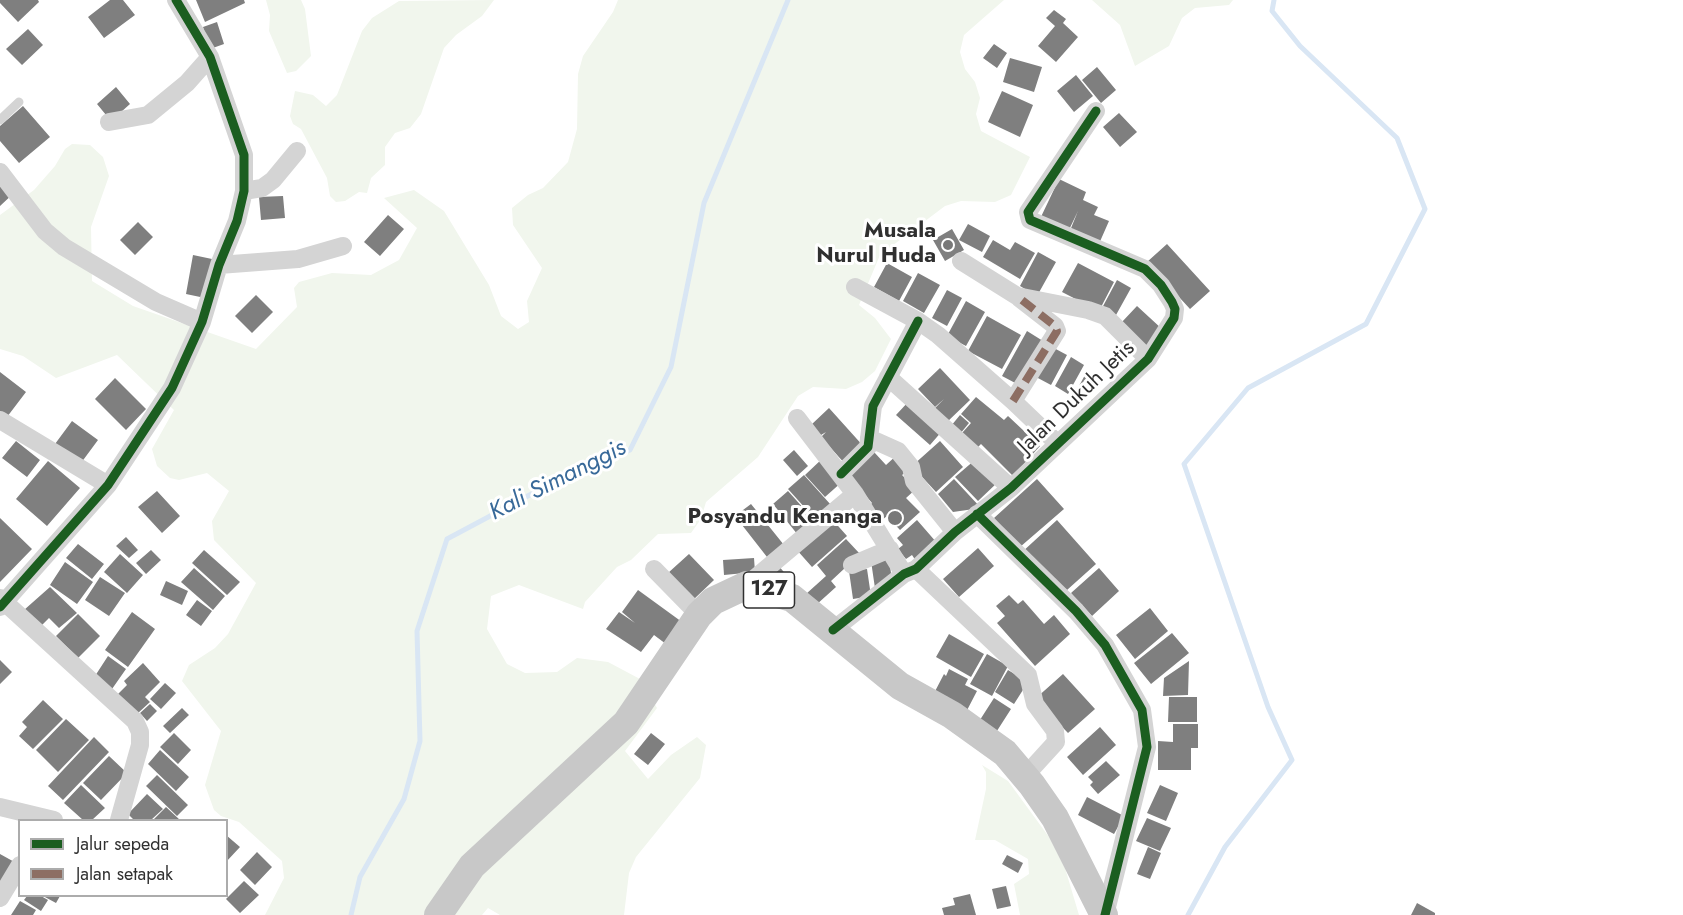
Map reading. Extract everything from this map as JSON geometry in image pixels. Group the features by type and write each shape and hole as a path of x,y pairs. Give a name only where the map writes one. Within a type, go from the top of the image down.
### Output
{"main road":[{"name":"127","path":"438,915 472,866 626,723 699,615 713,601 747,585 792,598 900,686 988,739 1005,753 1025,776 1055,818 1104,915"}],"street":[{"path":"118,819 140,745 138,727 1,602 108,485 172,388 202,322 219,265 237,221 244,191 244,156 210,57 176,0"},
{"path":"109,122 148,115 187,83 210,57"},
{"name":"Jalan Dukuh Jetis","path":"833,630 910,572 955,532 1011,488 1148,359 1174,318 1175,309 1161,285 1145,269 1030,220 1028,212 1095,111"},
{"path":"244,191 262,188 273,180 297,151"},
{"path":"0,172 45,231 64,247 147,297 202,322"},
{"path":"219,265 298,259 343,246"},
{"name":"Jalan Dukuh Jetis","path":"961,261 1017,296 1088,310 1105,316 1148,359"},
{"name":"Jalan Dukuh Jetis","path":"855,287 918,321 938,335 1013,400 1057,443"},
{"path":"1013,400 1057,331 1055,326 1017,296"},
{"path":"841,474 868,447 873,406 918,321"},
{"path":"888,377 1011,488"},
{"path":"797,418 841,474 890,549 910,572 1028,675 1035,705 1055,731 1056,742 1025,776"},
{"path":"0,420 108,485"},
{"path":"868,438 898,451 911,467 914,481 955,532"},
{"path":"747,585 855,494"},
{"path":"977,514 1076,611 1105,645 1142,710 1147,747 1104,915"},
{"path":"852,565 890,549"},
{"path":"654,569 699,615"},
{"path":"0,807 50,819"},
{"path":"0,898 18,868"}],"lane":[{"path":"0,120 19,102"}],"shaded area":[{"path":"266,0 301,0 305,9 311,56 296,71 287,73 269,31 270,15"},
{"path":"494,0 482,16 456,35 444,48 421,114 410,128 395,133 385,147 385,165 371,178 367,193 359,192 345,201 336,202 330,196 327,178 301,129 293,124 290,116 295,91 313,95 326,106 337,95 362,31 372,18 399,1"},
{"path":"618,0 1004,0 964,35 960,52 965,69 975,82 980,98 976,114 981,131 1030,157 1011,195 995,202 961,201 945,206 880,255 859,305 875,318 891,339 875,371 862,382 846,389 813,387 798,396 758,457 706,502 701,519 691,533 658,534 631,560 617,567 585,602 583,609 519,585 491,596 487,629 507,664 525,673 557,672 577,658 608,662 640,679 657,708 625,751 648,779 671,755 697,737 706,745 700,778 636,857 629,873 624,915 500,915 488,908 482,915 265,915 284,878 282,861 239,822 221,816 214,810 205,785 221,731 182,681 189,665 215,648 228,634 256,583 214,540 212,521 229,491 207,473 179,480 170,478 157,466 152,449 174,410 117,355 56,378 23,356 0,349 0,215 34,190 55,166 65,149 72,144 90,145 103,157 109,176 91,227 92,281 133,306 256,349 297,307 294,288 299,282 332,273 371,275 399,260 417,228 384,198 414,190 444,211 489,285 501,316 518,329 529,322 527,301 542,268 513,225 512,208 528,195 543,188 568,162 577,129 578,74 583,56 613,12"},
{"path":"1092,0 1233,0 1229,5 1195,8 1182,18 1169,46 1135,66 1120,25"},
{"path":"982,765 1008,781 1049,837 1065,868 1079,915 1020,915 1014,884 1029,874 1028,859 995,840 975,840 986,789 986,772"}],"building":[{"path":"0,0 38,0 39,2 18,22 0,3"},
{"path":"110,0 123,0 135,15 104,38 88,17"},
{"path":"196,0 244,0 245,3 205,22"},
{"path":"1054,10 1066,19 1063,23 1078,37 1056,62 1038,46 1055,26 1046,18"},
{"path":"217,22 224,44 210,49 203,27"},
{"path":"28,29 43,45 22,65 6,49"},
{"path":"994,44 1007,53 997,68 983,58"},
{"path":"1010,58 1042,67 1034,92 1003,82"},
{"path":"1097,67 1116,90 1101,103 1082,80"},
{"path":"1076,75 1093,96 1074,112 1057,91"},
{"path":"116,87 130,104 111,121 97,104"},
{"path":"1002,91 1033,105 1020,137 988,122"},
{"path":"23,106 50,137 19,163 0,141 0,126"},
{"path":"1119,113 1137,132 1120,147 1103,127"},
{"path":"0,176 15,192 0,206"},
{"path":"1059,179 1086,192 1083,200 1098,207 1094,215 1109,221 1098,246 1069,233 1078,211 1067,234 1039,221"},
{"path":"283,196 285,218 261,220 259,197"},
{"path":"388,215 404,229 380,256 364,242"},
{"path":"138,222 153,237 135,255 120,240"},
{"path":"968,224 990,236 982,252 959,240"},
{"name":"Musala Nurul Huda","path":"952,229 964,250 945,261 933,240"},
{"path":"993,240 1010,250 1015,242 1035,253 1020,279 983,257"},
{"path":"1167,244 1210,291 1190,309 1147,262"},
{"path":"1038,252 1056,262 1037,296 1020,286"},
{"path":"193,255 212,259 205,298 186,294"},
{"path":"887,263 912,277 899,301 874,287"},
{"path":"1078,263 1114,282 1099,311 1062,292"},
{"path":"918,273 940,285 924,313 903,301"},
{"path":"1117,280 1131,288 1116,315 1102,308"},
{"path":"947,290 962,298 947,326 932,318"},
{"path":"256,295 273,312 252,333 235,316"},
{"path":"966,301 985,312 966,346 947,336"},
{"path":"1137,306 1162,329 1146,347 1121,323"},
{"path":"987,316 1021,335 1002,369 968,351"},
{"path":"1027,331 1043,341 1019,385 1002,376"},
{"path":"1052,347 1067,355 1051,385 1036,377"},
{"path":"1071,357 1084,365 1068,394 1055,386"},
{"path":"940,368 970,400 946,423 933,410 944,399 935,407 918,389"},
{"path":"0,372 26,392 7,417 0,411"},
{"path":"1085,375 1095,381 1083,402 1073,397"},
{"path":"115,378 146,409 126,430 95,399"},
{"path":"976,397 1004,420 1008,416 1040,446 1013,476 981,444 978,447 962,433 971,423 961,414"},
{"path":"910,400 943,430 930,445 896,415"},
{"path":"829,408 865,448 846,465 821,437 826,432 821,435 811,425"},
{"path":"960,415 969,423 960,434 951,426"},
{"path":"72,421 98,440 81,463 55,444"},
{"path":"16,441 40,460 27,477 2,458"},
{"path":"940,441 963,467 936,492 912,466"},
{"path":"794,450 808,466 797,476 783,460"},
{"path":"874,452 886,465 898,454 911,468 902,475 916,489 906,498 920,512 900,530 887,516 882,520 869,506 872,503 848,475"},
{"path":"823,458 843,481 825,497 805,475"},
{"path":"976,459 998,482 978,501 955,477"},
{"path":"48,461 80,488 47,526 16,499"},
{"path":"804,475 831,505 815,519 788,489"},
{"path":"954,479 981,508 953,512 938,494"},
{"path":"1037,479 1064,509 1020,547 994,518"},
{"path":"157,491 180,516 162,533 138,507"},
{"path":"788,491 814,520 798,535 773,504"},
{"path":"751,504 784,545 767,557 735,516"},
{"path":"0,518 32,549 0,582"},
{"path":"831,518 847,536 812,567 796,549"},
{"path":"917,520 937,543 916,561 912,555 906,559 898,549 903,545 897,538"},
{"path":"1057,520 1096,564 1067,590 1021,553"},
{"path":"126,537 138,550 129,558 116,546"},
{"path":"846,539 860,554 831,581 836,587 816,605 806,594 826,576 817,565"},
{"path":"78,544 104,564 92,579 66,558"},
{"path":"978,548 994,566 959,597 943,579"},
{"path":"151,550 161,560 146,574 136,563"},
{"path":"204,550 240,582 227,595 192,563"},
{"path":"120,554 143,575 127,593 104,572"},
{"path":"689,554 714,580 693,600 668,573"},
{"path":"754,558 755,572 724,575 723,560"},
{"path":"889,559 892,580 876,595 871,561"},
{"path":"65,562 93,582 77,604 50,585"},
{"path":"778,565 793,583 785,590 769,572"},
{"path":"194,568 225,596 213,610 181,582"},
{"path":"1099,568 1119,591 1092,616 1071,593"},
{"path":"867,569 871,596 853,599 849,571"},
{"path":"100,577 125,593 109,616 85,600"},
{"path":"166,581 188,591 182,605 160,595"},
{"path":"50,587 77,613 59,628 49,618 40,627 24,610"},
{"path":"638,590 682,622 666,644 654,635 641,652 606,629 619,612 635,623 622,612"},
{"path":"1009,595 1018,604 1023,600 1044,624 1054,615 1070,634 1035,666 997,623 1005,616 996,606"},
{"path":"197,600 212,611 201,626 186,615"},
{"path":"1150,608 1168,631 1135,659 1116,635"},
{"path":"132,612 155,629 128,667 105,650"},
{"path":"78,614 100,636 78,658 56,636"},
{"path":"1172,633 1189,653 1151,684 1134,663"},
{"path":"949,634 984,654 971,677 936,657"},
{"path":"987,654 1008,666 992,696 970,684"},
{"path":"108,656 126,669 112,689 95,676"},
{"path":"0,660 12,672 0,684"},
{"path":"1189,661 1188,695 1163,696 1164,678"},
{"path":"143,663 160,682 145,697 150,702 137,714 118,694 127,685 124,681"},
{"path":"949,669 968,679 965,685 977,691 964,716 931,699"},
{"path":"1008,670 1028,682 1014,704 995,692"},
{"path":"1063,674 1095,709 1068,733 1035,699"},
{"path":"165,683 176,693 161,709 150,699"},
{"path":"1169,697 1197,697 1197,722 1168,722"},
{"path":"994,698 1011,709 995,734 978,723"},
{"path":"43,700 63,719 33,749 19,736 27,727 22,722"},
{"path":"150,704 157,711 147,721 140,713"},
{"path":"182,708 189,715 170,733 163,726"},
{"path":"66,719 89,740 58,772 36,750"},
{"path":"1173,724 1198,724 1198,748 1191,748 1191,770 1158,770 1158,741 1173,742"},
{"path":"1100,727 1116,745 1083,775 1067,757"},
{"path":"174,733 191,750 178,764 160,747"},
{"path":"651,733 665,744 648,765 634,754"},
{"path":"94,737 109,752 63,800 48,786"},
{"path":"160,750 189,777 176,791 148,764"},
{"path":"109,756 127,773 101,800 83,783"},
{"path":"1106,761 1120,775 1098,794 1090,785 1093,782 1088,777"},
{"path":"157,775 188,805 177,816 146,786"},
{"path":"81,785 105,808 93,819 82,819 64,803"},
{"path":"1160,785 1178,793 1166,821 1147,813"},
{"path":"147,794 163,809 152,819 133,819 128,814"},
{"path":"1087,797 1124,816 1114,834 1078,815"},
{"path":"166,807 179,819 154,819"},
{"path":"1147,818 1171,828 1160,851 1136,841"},
{"path":"228,837 240,847 228,860"},
{"path":"1148,847 1161,853 1150,879 1137,874"},
{"path":"257,852 272,867 255,885 240,870"},
{"path":"0,854 18,864 0,895"},
{"path":"1007,855 1023,863 1018,873 1002,864"},
{"path":"244,881 259,895 240,913 226,899"},
{"path":"1006,886 1011,906 997,909 992,889"},
{"path":"970,894 976,915 944,915 942,908 955,905 953,898"},
{"path":"26,897 43,897 48,900 41,911 24,900"},
{"path":"45,897 59,897 56,903"},
{"path":"20,901 36,910 33,915 11,915"},
{"path":"1417,903 1435,913 1435,915 1411,915"}],"waterway":[{"name":"Kali Simanggis","path":"351,915 360,877 404,799 420,741 417,631 447,539 539,490 630,450 671,367 704,203 788,0"},
{"path":"1188,915 1225,847 1292,760 1268,707 1184,464 1248,388 1366,324 1425,209 1397,138 1300,46 1272,11 1274,0"}],"marked path":[{"path":"1013,401 1057,331 1055,326 1017,296"}],"cycle path":[{"path":"0,607 108,485 172,388 202,322 219,265 237,221 244,191 244,155 210,57 176,0"},
{"path":"833,630 904,574 916,569 955,532 1011,488 1148,359 1174,318 1175,309 1172,302 1161,285 1145,269 1030,220 1028,212 1096,111"},
{"path":"841,474 868,447 873,406 918,321"},
{"path":"977,514 1076,611 1105,645 1142,710 1147,747 1105,915"}],"place":[{"name":"Musala Nurul Huda","path":"948,245"},
{"name":"Posyandu Kenanga","path":"895,518"}]}
